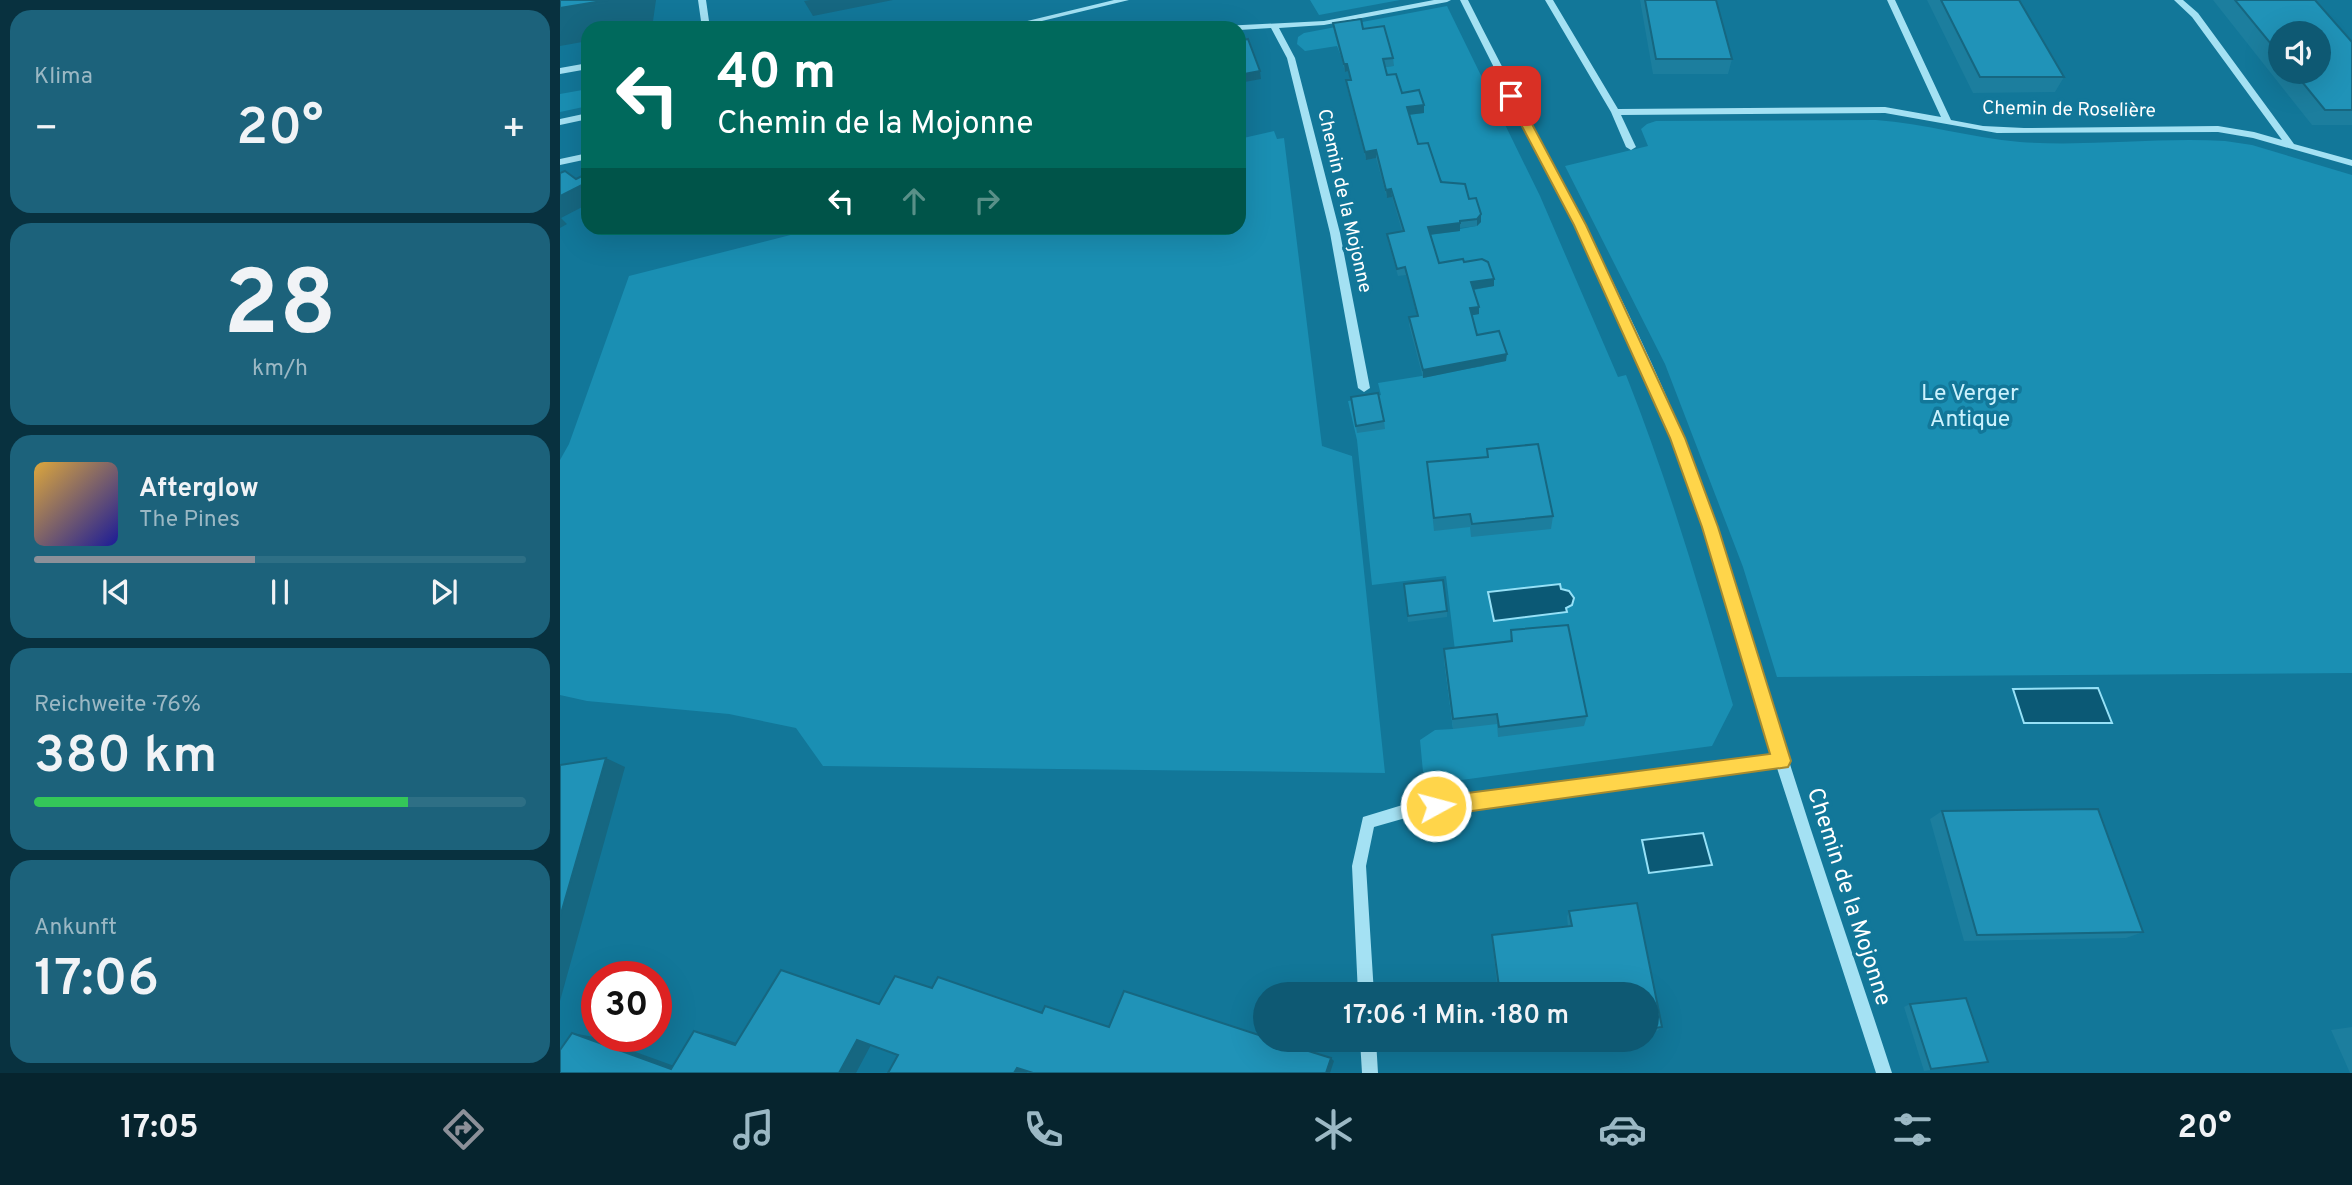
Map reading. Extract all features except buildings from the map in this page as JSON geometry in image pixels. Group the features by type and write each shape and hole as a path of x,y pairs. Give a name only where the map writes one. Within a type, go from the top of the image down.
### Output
{"street":[{"path":"702,0 705,21"},
{"path":"1033,21 1125,0"},
{"path":"1246,28 1324,23 1447,0"},
{"name":"Chemin de la Mojonne","path":"1464,0 1535,145 1580,225 1678,438 1711,529 1782,761 1884,1073"},
{"path":"1549,0 1615,112 1631,148"},
{"path":"1891,0 1948,122"},
{"path":"2178,0 2195,15 2292,147"},
{"name":"Chemin de la Mojonne","path":"1275,27 1291,58 1335,233 1364,388"},
{"path":"560,71 581,67"},
{"name":"Chemin de Roselière","path":"1615,112 1885,110 1920,114 1995,130 2218,129 2253,135 2352,163"},
{"path":"560,122 581,118"},
{"path":"560,162 581,158"},
{"path":"1365,982 1359,866 1368,822 1409,810 1782,761"},
{"path":"1369,1052 1370,1073"}],"green space":[{"path":"1310,0 1400,0 1319,15"},
{"path":"1447,6 1540,196 1618,377 1626,375 1656,457 1733,705 1712,746 1454,781 1423,772 1420,740 1435,730 1453,729 1444,660 1456,659 1446,576 1372,585 1357,440 1348,401 1381,395 1378,383 1484,366 1469,316 1471,290 1493,286 1439,270 1428,235 1476,226 1481,221 1463,204 1420,152 1390,90 1383,67 1393,66 1341,56 1337,46 1305,51 1297,44 1298,37 1304,33"},
{"path":"581,90 581,108 560,112 560,94"},
{"name":"Le Verger Antique","path":"1876,120 2020,142 2225,141 2252,145 2352,175 2352,673 1777,677 1743,567 1665,364 1565,166 1648,146 1641,129 1656,121"},
{"path":"1274,131 1277,139 1284,138 1322,446 1352,456 1385,773 823,766 796,728 729,714 587,701 560,695 560,460 569,444 629,276 790,235 1246,235 1246,137"}],"shaded area":[{"path":"1560,584 1561,589 1569,591 1574,598 1572,605 1566,608 1567,612 1494,621 1488,592"},
{"path":"2098,688 2112,723 2024,723 2013,689"},
{"path":"1703,833 1712,865 1649,873 1642,840"}],"route":[{"path":"1436,806 1782,761 1703,503 1678,438 1580,225 1511,96"}]}
